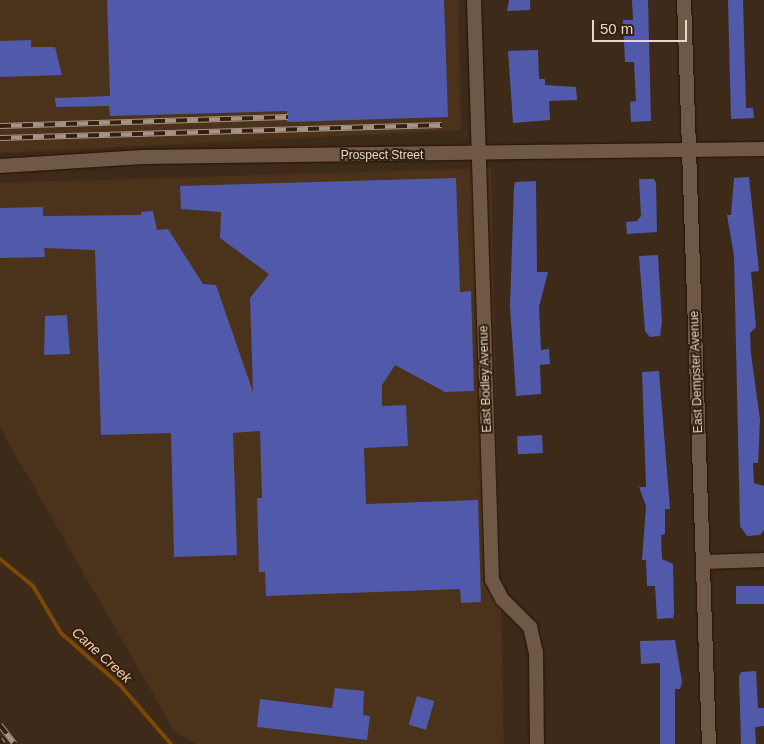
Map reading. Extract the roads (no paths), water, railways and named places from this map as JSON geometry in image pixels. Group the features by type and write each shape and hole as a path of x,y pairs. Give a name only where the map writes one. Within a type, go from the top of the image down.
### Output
{"street":[{"name":"East Bodley Avenue","path":"474,0 492,580 502,599 530,627 536,652 537,744"},
{"name":"East Dempster Avenue","path":"684,0 709,744"},
{"name":"Prospect Street","path":"0,166 143,157 478,156 690,153 764,149"},
{"path":"704,562 764,560"}],"waterway":[{"name":"Cane Creek","path":"0,559 33,586 61,633 120,685 171,744"}],"railway":[{"path":"0,126 288,117"},
{"path":"0,138 442,125"},
{"path":"0,725 15,744"},
{"path":"0,740 3,744"}]}
